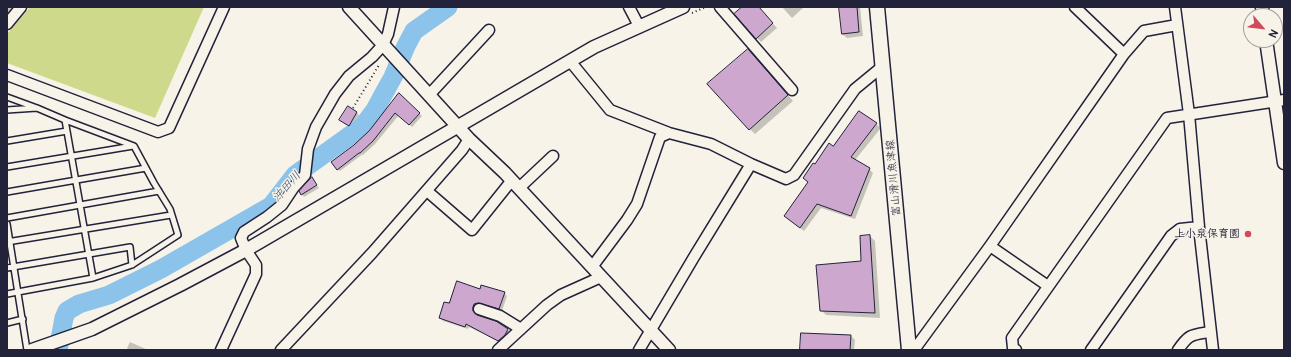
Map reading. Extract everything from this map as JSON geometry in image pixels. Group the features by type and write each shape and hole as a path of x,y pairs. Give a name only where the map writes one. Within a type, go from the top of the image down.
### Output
{"main road":[{"name":"富山滑川魚津線","path":"878,7 909,350"}],"street":[{"path":"7,24 21,7"},
{"path":"7,75 158,132 168,128 224,7"},
{"path":"349,7 469,139 515,184 669,350"},
{"path":"221,350 256,274 256,265 246,250 241,238 244,232 267,218 282,205 294,187 305,176 308,149 316,127 335,94 349,76 385,48 394,7"},
{"path":"629,7 639,26"},
{"path":"720,7 792,90"},
{"path":"1075,7 1124,54"},
{"path":"1175,7 1190,114 1199,226 1213,350"},
{"path":"32,350 92,329 246,250 594,46 639,26 686,11"},
{"path":"914,350 990,246 1124,54 1144,31 1177,25"},
{"path":"429,95 489,30"},
{"path":"1268,48 1279,101 1284,163"},
{"path":"570,60 610,110 668,133 712,144 751,164 786,179 794,175 855,89 883,66"},
{"path":"1016,350 1013,348 1012,338 1167,118 1279,101"},
{"path":"592,267 637,204 660,137 668,133"},
{"path":"281,350 372,254 462,150 469,139"},
{"path":"427,191 472,230 515,184 553,156"},
{"path":"639,350 751,164"},
{"path":"1092,350 1172,236 1180,229 1199,226"},
{"path":"990,246 1048,286"},
{"path":"498,350 547,305 561,295 601,277"},
{"path":"479,310 500,316 521,329"},
{"path":"1178,350 1186,338 1192,335 1210,332"}],"lane":[{"path":"7,97 134,146 170,209 178,235 132,265 93,278 7,294"},
{"path":"7,110 38,108"},
{"path":"65,120 93,278"},
{"path":"7,141 67,131"},
{"path":"7,167 71,155 134,146"},
{"path":"7,192 146,168"},
{"path":"7,218 159,191"},
{"path":"8,241 172,215"},
{"path":"7,224 8,241 14,266 28,350"},
{"path":"7,268 130,247 132,265"},
{"path":"7,323 22,319"}],"path":[{"path":"686,11 706,7"},
{"path":"353,108 385,48"}],"green space":[{"path":"30,7 204,7 155,118 7,63 7,34"}],"building":[{"path":"742,7 759,7 773,23 756,39 734,14"},
{"path":"839,7 857,7 859,32 842,34"},
{"path":"748,49 788,95 749,130 707,84"},
{"path":"399,93 420,113 409,125 395,113 373,141 337,170 331,162 354,145 369,131"},
{"path":"348,106 357,112 349,126 339,120"},
{"path":"859,111 877,123 851,157 870,168 851,216 817,204 800,228 784,216 808,182 803,178 813,163 815,164 829,143 833,146"},
{"path":"312,177 317,185 301,195 299,191"},
{"path":"870,235 875,313 820,311 816,265 861,261 860,236"},
{"path":"457,281 480,289 481,285 505,292 499,309 478,303 474,304 473,307 473,311 477,315 496,321 508,329 505,335 498,341 466,324 465,327 439,318 444,302 449,303"},
{"path":"801,333 851,335 850,350 800,350"}],"waterway":[{"name":"沖田川","path":"58,350 64,318 67,311 79,304 109,295 161,269 271,206 295,175 363,126 375,110 393,77 414,31 448,7"}],"place":[{"name":"上小泉保育園","path":"1248,234"}]}
